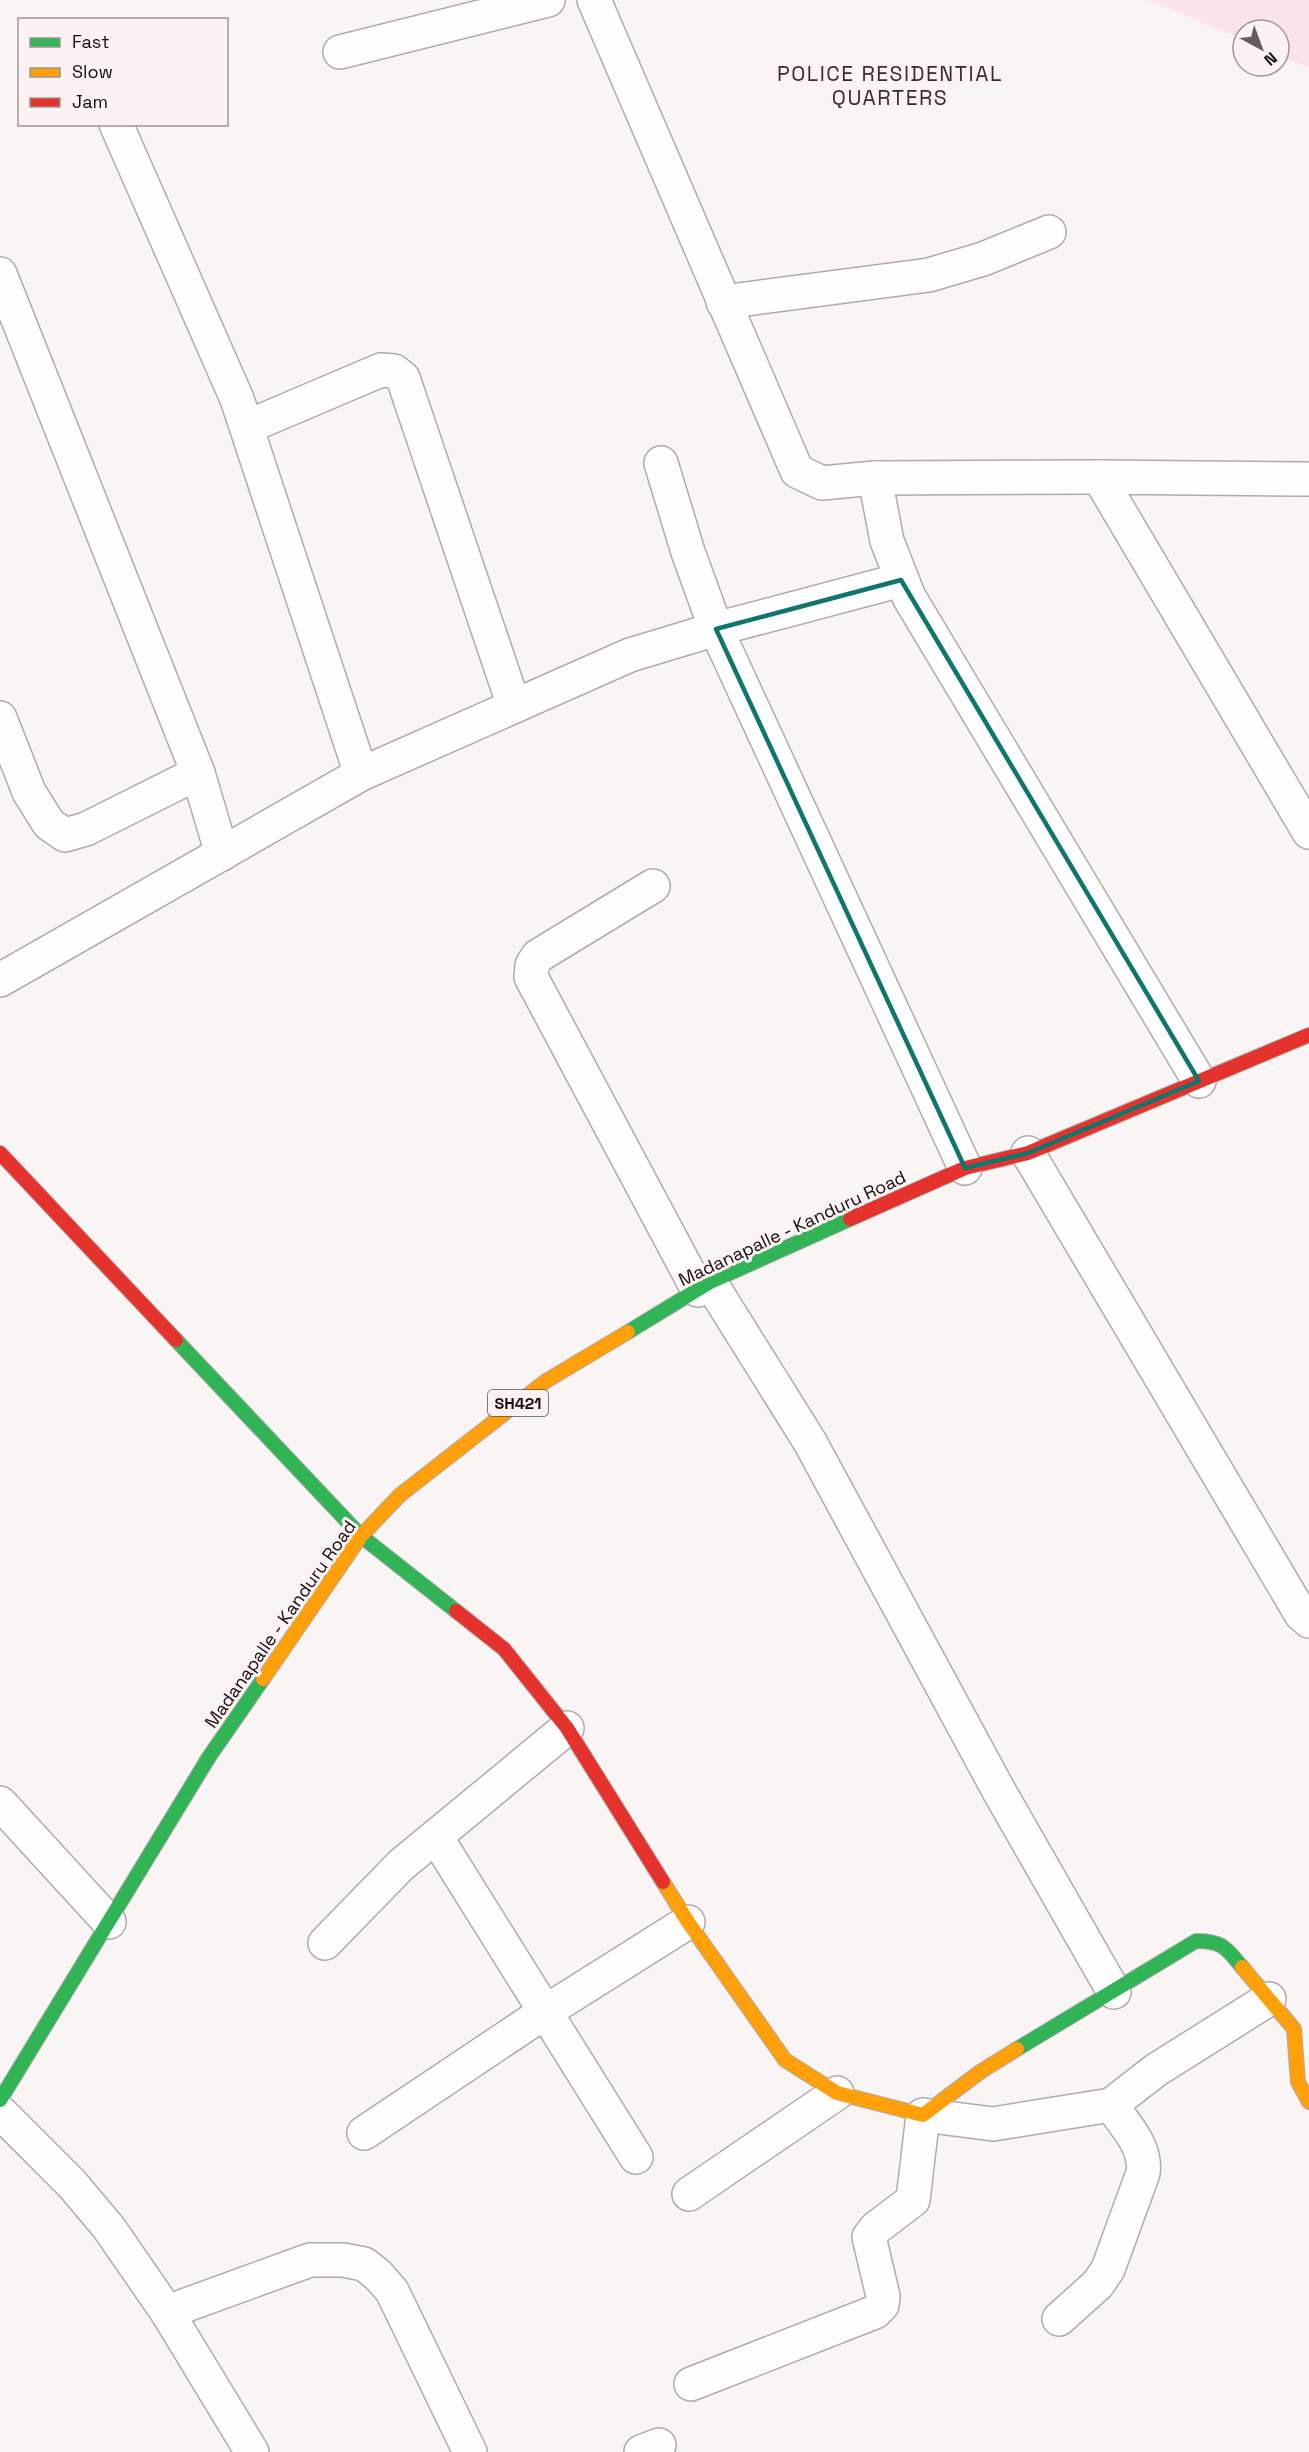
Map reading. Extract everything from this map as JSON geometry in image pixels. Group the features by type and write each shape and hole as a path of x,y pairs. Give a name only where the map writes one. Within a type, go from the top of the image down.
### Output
{"street":[{"path":"340,52 549,0"},
{"path":"594,0 796,471 822,483 875,478 1309,479"},
{"path":"117,126 237,399 361,774"},
{"path":"723,302 929,275 983,259 1049,232"},
{"path":"0,274 198,773 222,854"},
{"path":"247,427 381,370 394,370 403,378 514,706"},
{"path":"661,463 688,552 716,629 965,1168"},
{"path":"1099,477 1309,831"},
{"path":"875,478 886,541 901,580 1199,1081"},
{"path":"0,980 361,774 514,706 630,655 716,629 901,580"},
{"path":"0,718 29,792 49,824 65,835 86,829 198,773"},
{"path":"653,886 538,956 532,965 531,977 704,1286 810,1442 999,1791 1114,1992"},
{"name":"Madanapalle - Kanduru Road","path":"0,2100 209,1757 361,1536 400,1495 546,1381 704,1286 965,1168 1028,1153 1309,1035"},
{"path":"0,1153 361,1536 504,1649 567,1728 688,1922 785,2060 837,2093 923,2115 993,2124 1111,2105 1156,2070 1269,1999"},
{"path":"1028,1153 1301,1614 1309,1621"},
{"path":"325,1942 401,1865 567,1728"},
{"path":"0,1803 110,1922"},
{"path":"436,1837 636,2157"},
{"path":"364,2133 545,2012 688,1922"},
{"path":"691,2384 875,2312 882,2305 883,2296 869,2237 876,2228 913,2200 923,2115 980,2072 1196,1941 1213,1941 1223,1945 1294,2029 1298,2082 1309,2102"},
{"path":"689,2194 837,2093"},
{"path":"1059,2319 1098,2284 1108,2269 1143,2173 1142,2151 1111,2105"},
{"path":"0,2112 72,2184 109,2228 167,2313 252,2452"},
{"path":"167,2313 310,2260 343,2260 364,2264 392,2291 470,2452"}],"highlighted area":[{"path":"901,580 1199,1081 1028,1153 965,1168 716,629"}],"shaded area":[{"path":"1148,0 1309,0 1309,68 1291,61 1291,18 1231,18 1231,35"}],"traffic: fast":[{"path":"628,1332 710,1282 850,1219"},
{"path":"176,1340 361,1536 456,1611"},
{"path":"0,2100 209,1757 263,1679"},
{"path":"1017,2049 1196,1941 1218,1944 1242,1967"}],"traffic: slow":[{"path":"263,1679 361,1536 400,1495 546,1381 628,1332"},
{"path":"663,1882 688,1922 785,2060 837,2093 923,2115 980,2072 1017,2049"},
{"path":"1242,1967 1294,2029 1298,2082 1309,2102"}],"traffic: jam":[{"path":"850,1219 965,1168 1028,1153 1309,1035"},
{"path":"0,1153 176,1340"},
{"path":"456,1611 504,1649 567,1728 663,1882"}],"district":[{"name":"POLICE RESIDENTIAL QUARTERS","path":"890,85"}]}
